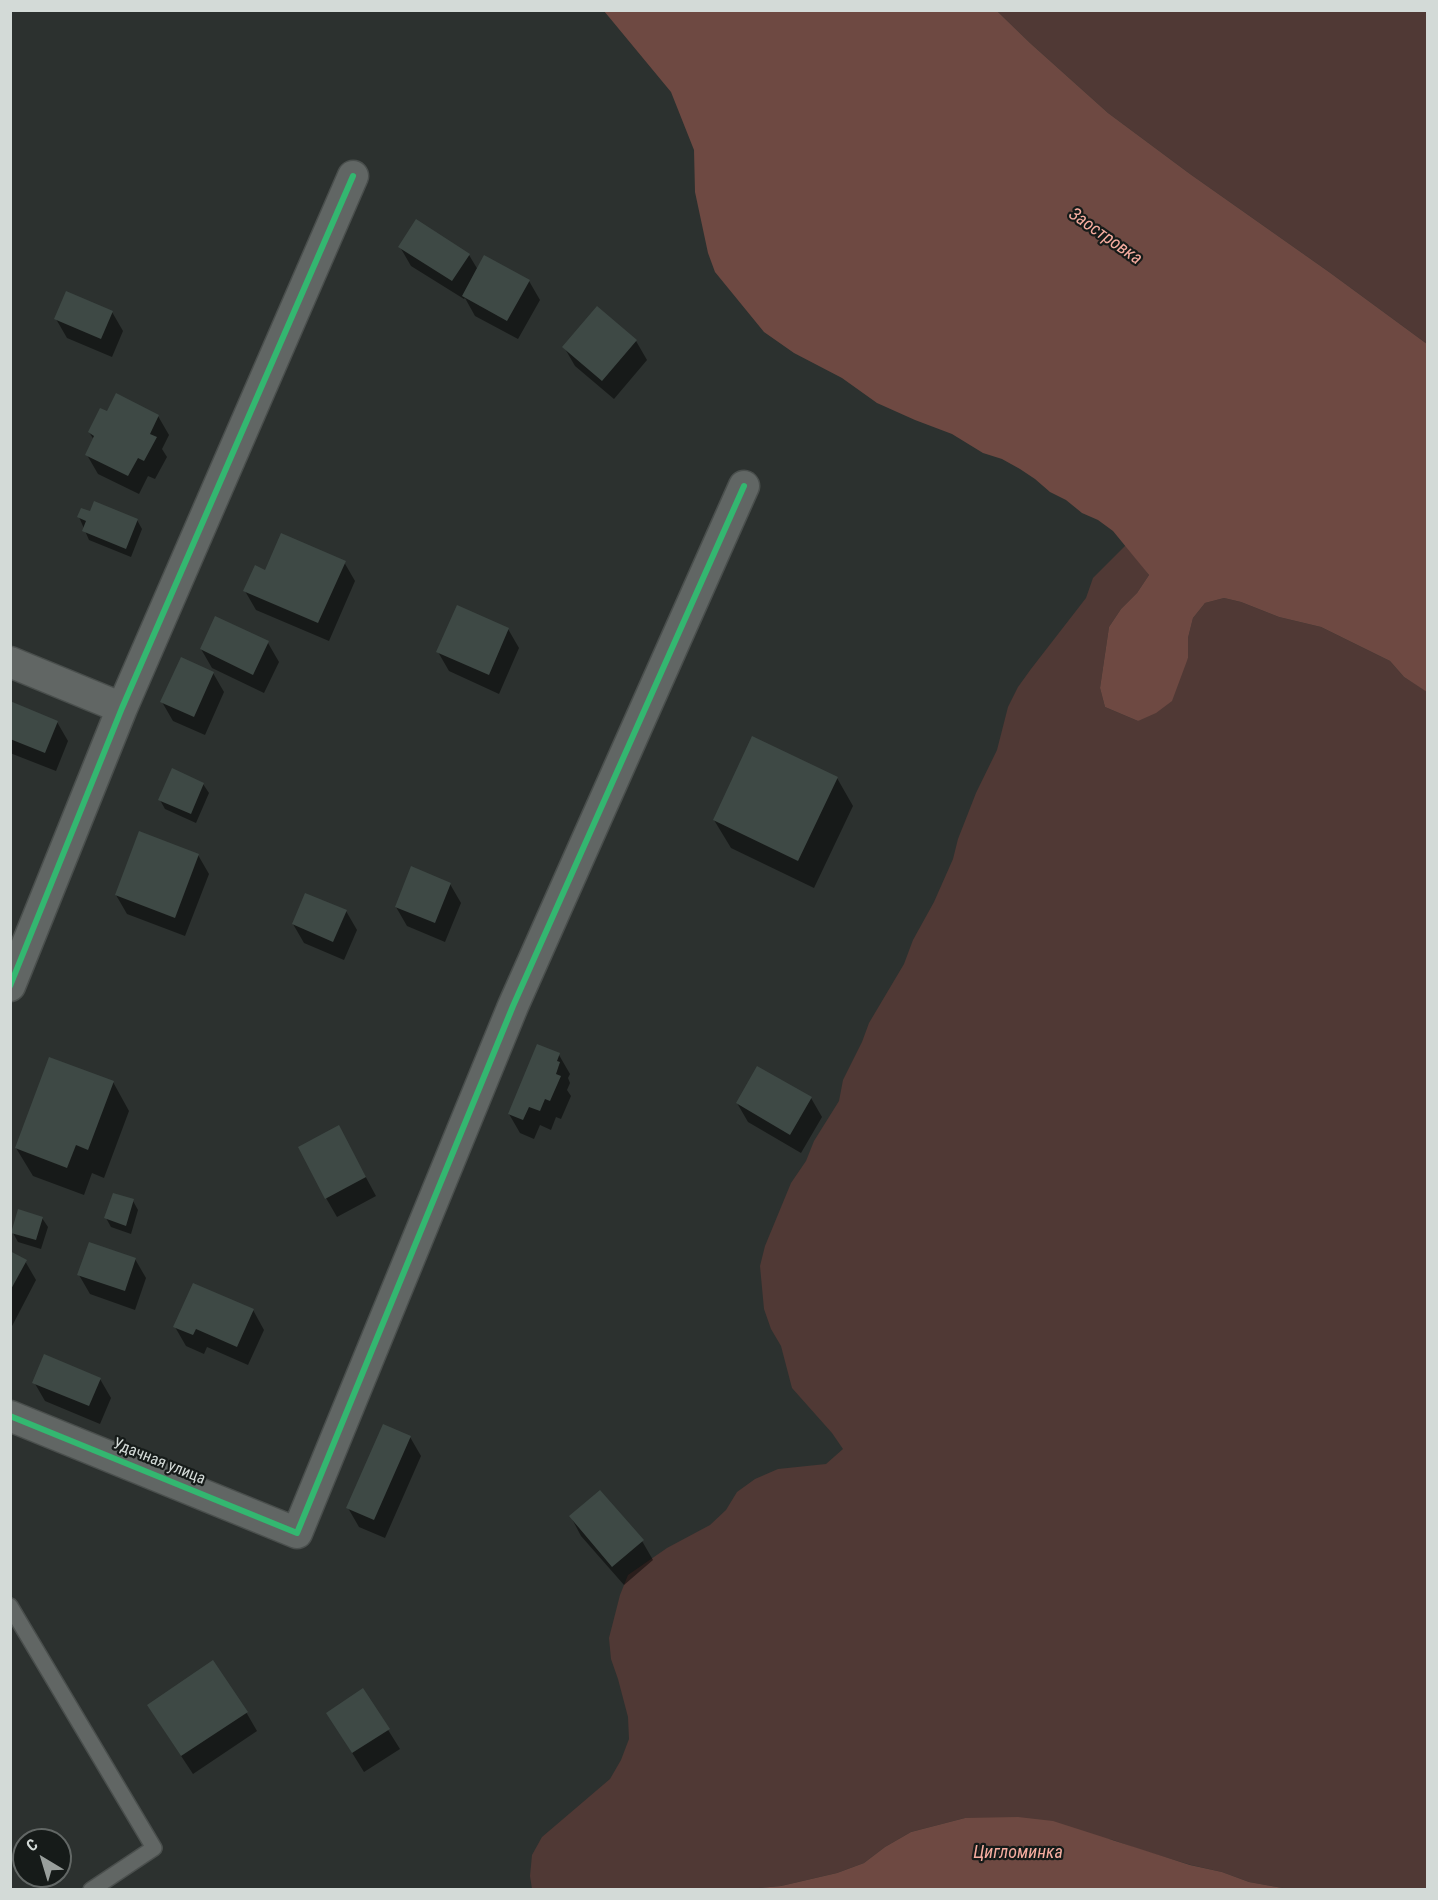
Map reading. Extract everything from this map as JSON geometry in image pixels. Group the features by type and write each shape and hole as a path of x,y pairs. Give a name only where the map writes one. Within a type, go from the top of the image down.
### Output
{"street":[{"path":"10,986 122,708 353,176"},
{"name":"Удачная улица","path":"10,1416 297,1533 513,1006 744,486"},
{"path":"10,662 122,708"}],"lane":[{"path":"10,1606 154,1848 91,1890"}],"shaded area":[{"path":"997,11 1427,11 1427,344 1108,113"},
{"path":"1126,545 1149,575 1109,627 1100,688 1105,707 1138,721 1188,658 1188,638 1193,618 1205,603 1224,598 1279,617 1321,627 1390,661 1404,677 1428,692 1427,1889 1288,1889 1249,1882 1113,1840 991,1818 965,1818 911,1832 864,1863 837,1873 781,1886 748,1889 532,1889 530,1876 532,1855 542,1837 610,1779 629,1739 628,1717 611,1659 609,1638 620,1595 628,1575 667,1548 710,1525 726,1510 737,1492 755,1479 778,1469 826,1464 843,1449 832,1433 792,1388 781,1346 771,1329 764,1309 760,1266 765,1246 791,1183 806,1161 814,1141 839,1101 843,1080 869,1023 904,964 913,940 934,902 953,859 958,839 976,793 997,750 1008,707 1018,687 1086,598 1093,578"}],"water":[{"name":"Заостровка","path":"604,11 997,11 1108,113 1427,344 1427,692 1404,677 1390,661 1321,627 1279,617 1224,598 1205,603 1193,618 1188,638 1188,658 1172,701 1156,713 1138,721 1105,707 1100,688 1109,627 1149,575 1113,531 1050,492 1020,469 1002,459 983,453 952,434 877,403 842,378 794,353 764,332 715,272 708,253 695,192 694,150 671,92"},
{"name":"Цигломинка","path":"1018,1817 1053,1821 1190,1865 1222,1872 1249,1882 1288,1889 748,1889 781,1886 837,1873 864,1863 911,1832 965,1818"}],"building":[{"path":"416,219 470,254 452,281 398,247"},
{"path":"484,255 530,280 507,321 462,296"},
{"path":"66,291 113,311 101,339 54,319"},
{"path":"597,306 637,340 602,381 562,347"},
{"path":"116,393 159,415 150,434 157,437 144,461 138,458 128,476 85,455 94,436 88,432 100,408 107,411"},
{"path":"94,501 138,519 126,549 82,531 86,521 77,517 81,508 90,511"},
{"path":"281,533 346,561 318,623 243,591 255,565 265,570"},
{"path":"457,605 509,628 489,675 436,652"},
{"path":"215,616 269,641 253,675 200,649"},
{"path":"181,657 214,672 194,717 160,702"},
{"path":"10,701 58,721 45,753 10,739"},
{"path":"752,736 838,777 798,861 713,820"},
{"path":"172,768 204,783 191,814 158,800"},
{"path":"139,831 199,854 175,918 115,895"},
{"path":"411,866 451,883 435,923 395,907"},
{"path":"305,893 347,910 333,942 292,924"},
{"path":"537,1044 560,1053 556,1074 561,1076 550,1101 545,1099 540,1111 529,1107 523,1120 508,1114"},
{"path":"49,1057 114,1081 88,1150 76,1145 67,1168 15,1148"},
{"path":"757,1066 812,1097 790,1135 736,1103"},
{"path":"339,1125 366,1177 325,1199 298,1147"},
{"path":"113,1193 134,1199 126,1226 104,1218"},
{"path":"18,1209 43,1217 36,1240 11,1233"},
{"path":"89,1242 136,1258 125,1291 77,1275"},
{"path":"10,1251 27,1260 10,1291"},
{"path":"193,1283 254,1309 237,1347 196,1329 193,1335 173,1327"},
{"path":"44,1354 101,1378 89,1406 32,1383"},
{"path":"383,1424 411,1436 374,1520 346,1508"},
{"path":"600,1490 644,1540 612,1567 569,1516"},
{"path":"213,1660 248,1712 181,1756 147,1705"},
{"path":"363,1688 390,1729 352,1753 326,1713"}],"cycle path":[{"path":"10,986 122,708 353,176"},
{"path":"10,1416 297,1533 513,1006 744,486"}]}
